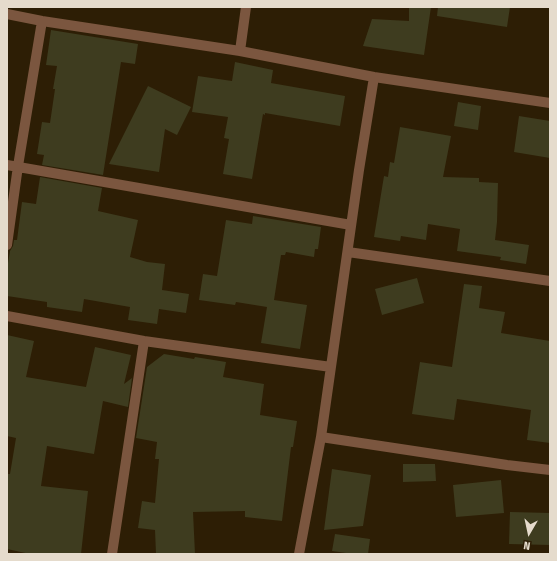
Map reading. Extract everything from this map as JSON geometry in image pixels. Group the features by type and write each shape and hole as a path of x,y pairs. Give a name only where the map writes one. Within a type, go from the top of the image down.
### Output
{"street":[{"path":"240,52 246,7"},
{"path":"7,14 42,21 240,52 374,78 550,104"},
{"path":"7,245 18,166 42,21"},
{"path":"299,554 321,437 351,225 374,78"},
{"path":"7,165 351,225"},
{"path":"348,252 550,281"},
{"path":"7,316 144,341 331,367"},
{"path":"112,554 144,341"},
{"path":"321,437 550,470"}],"building":[{"path":"409,7 431,7 424,55 363,46 372,19 409,21"},
{"path":"438,7 510,7 507,27 437,16"},
{"path":"51,30 138,44 135,64 121,62 103,175 42,165 44,155 37,154 42,122 50,123 55,89 53,89 57,66 46,65"},
{"path":"235,62 273,70 271,83 345,96 340,126 265,113 265,115 263,114 252,179 223,174 229,139 224,138 228,117 192,112 198,76 232,81"},
{"path":"148,86 191,107 177,135 165,129 159,172 109,164"},
{"path":"458,102 481,106 478,130 454,126"},
{"path":"519,116 550,121 550,158 514,152"},
{"path":"400,127 451,136 443,177 479,178 479,182 498,183 495,240 529,245 526,264 500,260 501,257 457,251 460,229 428,224 426,240 401,236 400,241 374,237 384,176 388,177 390,162 394,163"},
{"path":"40,177 102,188 98,211 138,220 130,257 147,262 165,264 162,290 189,294 186,313 159,309 157,324 128,320 130,307 84,299 82,312 47,307 47,302 7,296 7,269 10,251 14,240 17,240 22,202 36,204"},
{"path":"253,216 321,227 318,249 315,249 314,257 286,252 285,255 281,255 274,300 307,305 300,349 261,343 267,307 236,302 235,305 199,300 203,274 217,276 226,220 252,224"},
{"path":"417,278 424,303 382,315 375,289"},
{"path":"464,284 482,286 479,308 505,312 501,333 550,341 550,443 527,440 531,410 457,399 454,420 412,414 420,362 452,367"},
{"path":"7,335 34,341 26,377 86,387 95,347 131,355 124,384 132,378 128,407 103,401 94,454 47,446 41,486 88,491 81,554 30,554 7,549 7,474 10,474 16,438 7,436"},
{"path":"164,354 226,362 223,377 264,384 260,415 297,421 293,447 291,447 282,521 245,517 245,511 193,512 195,554 156,554 155,530 138,528 142,501 155,503 159,459 155,459 157,442 136,438 147,367"},
{"path":"403,464 435,464 436,481 403,482"},
{"path":"332,469 371,475 363,526 324,530"},
{"path":"501,480 504,513 456,517 453,485"},
{"path":"510,512 550,513 550,545 509,544"},
{"path":"335,534 370,539 368,554 353,554 332,551"}]}
